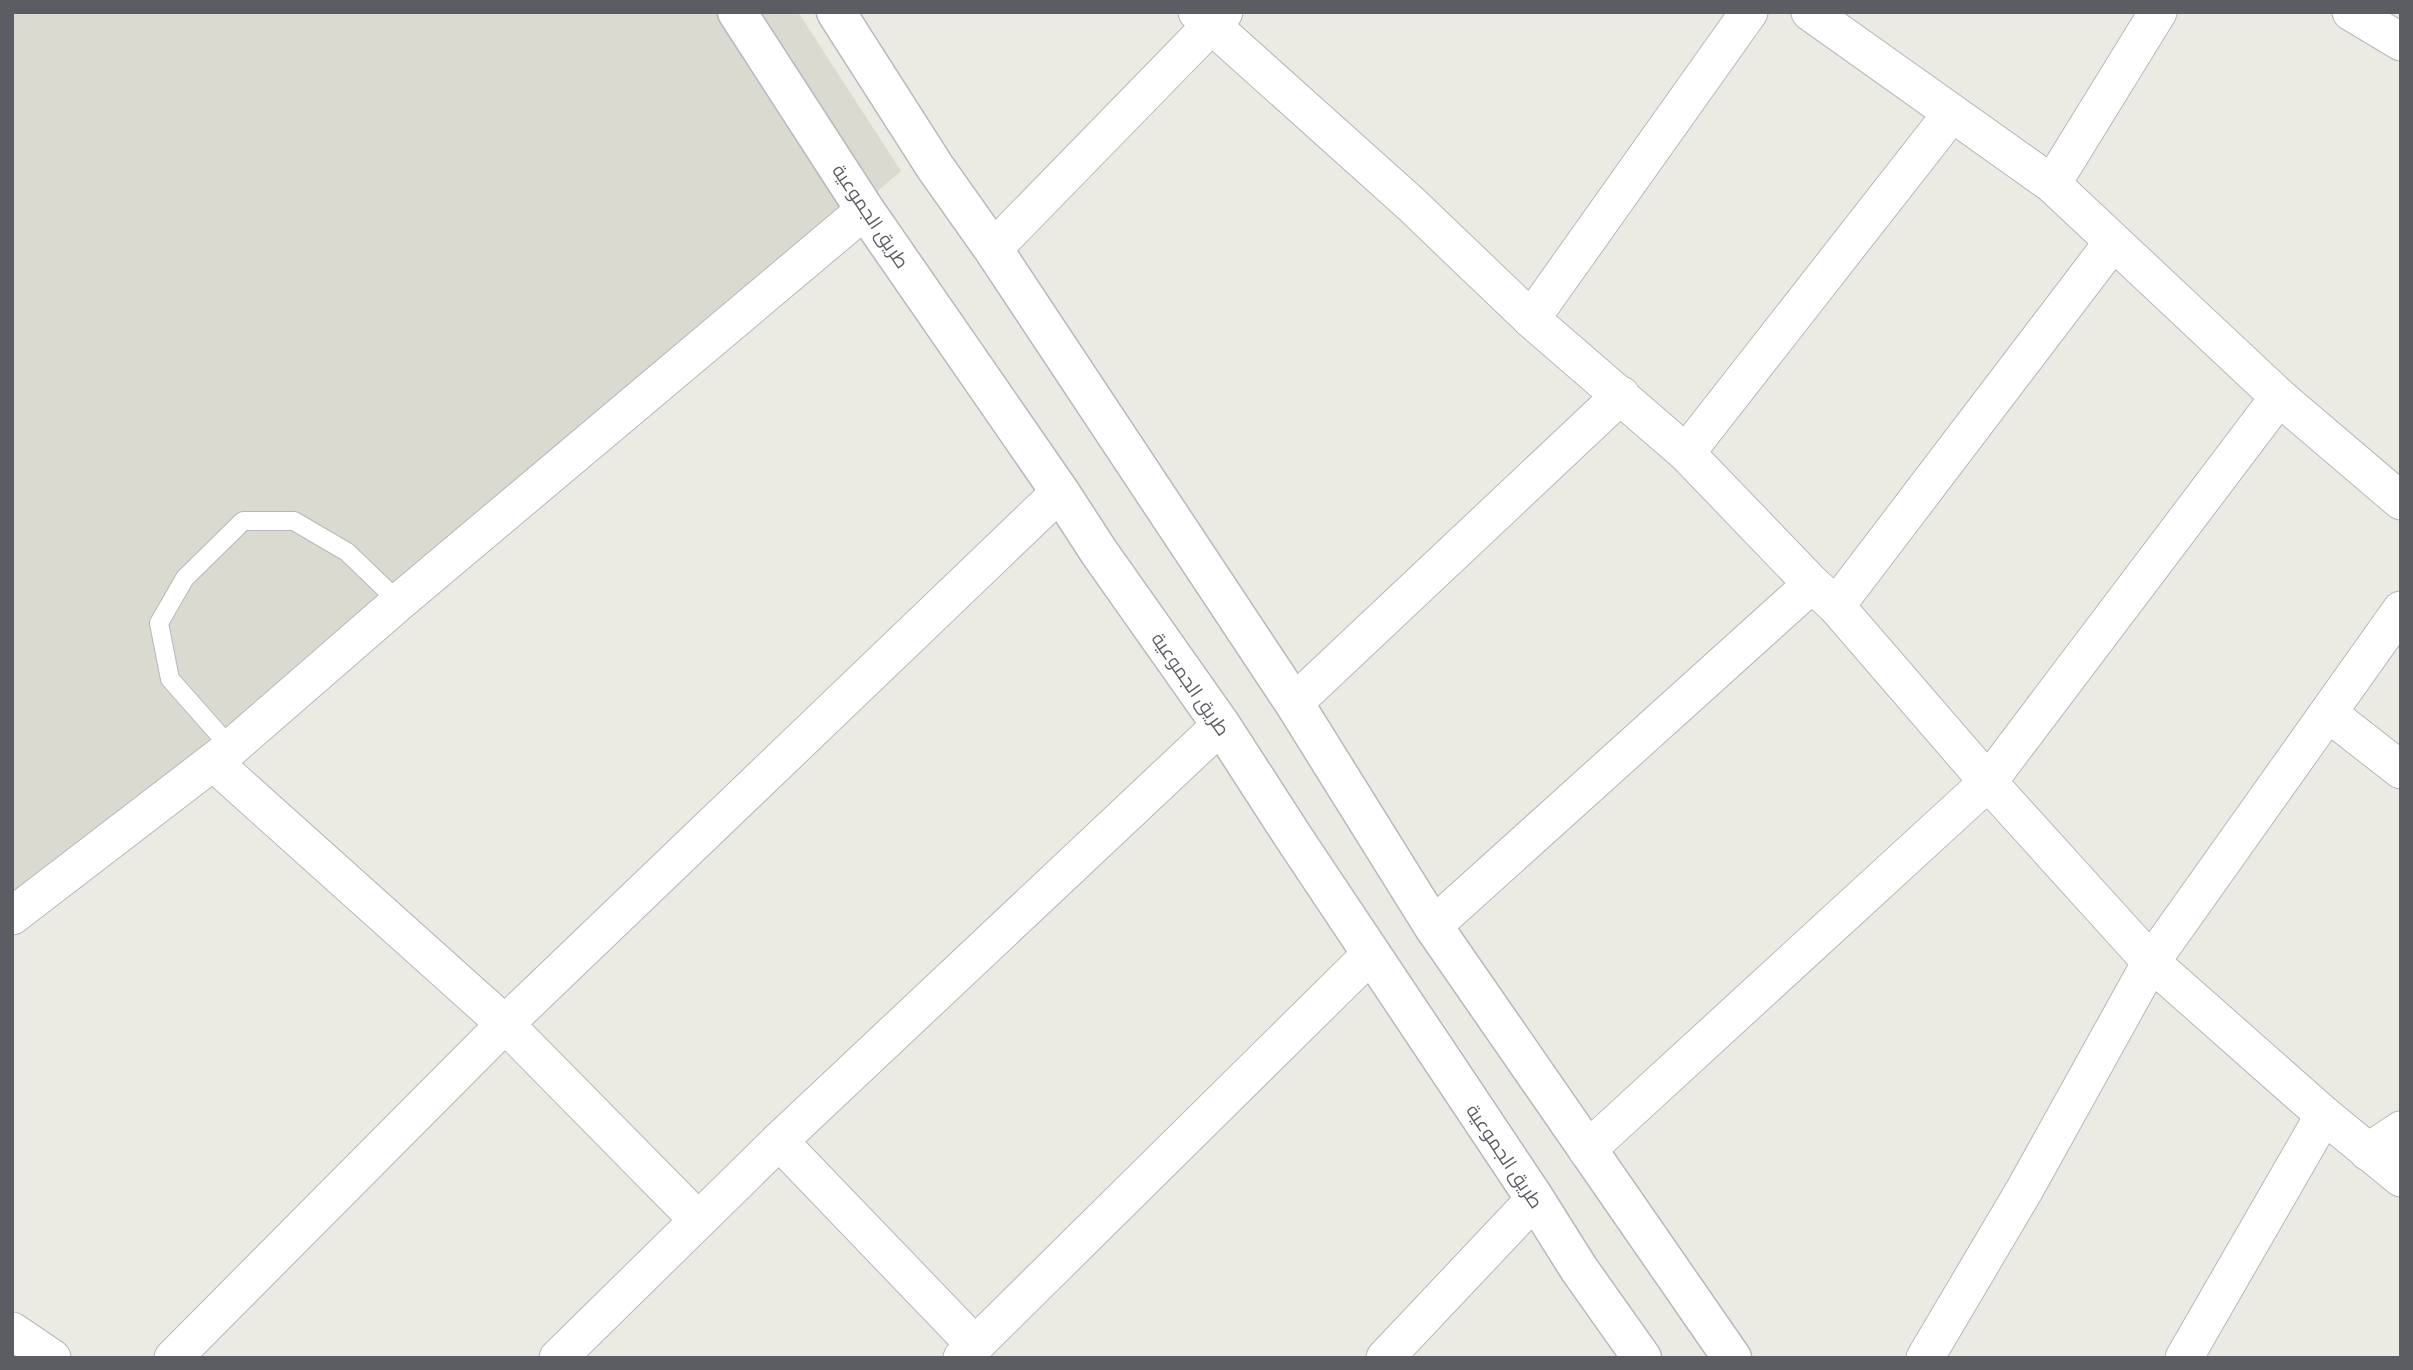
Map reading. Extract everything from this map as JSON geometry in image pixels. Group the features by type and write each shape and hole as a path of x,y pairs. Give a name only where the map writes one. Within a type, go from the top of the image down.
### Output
{"main road":[{"name":"طريق الجموعية","path":"737,12 865,210 1221,725 1579,1269 1642,1358"},
{"path":"836,12 935,167 993,249 1294,703 1433,926 1732,1358"}],"street":[{"path":"1531,319 1749,12"},
{"path":"1810,12 1850,24 1952,113 2052,184 2278,397 2401,502"},
{"path":"2052,184 2158,12"},
{"path":"2351,12 2401,42"},
{"path":"993,249 1211,17 1531,319 1621,394 1686,453 1824,595 2151,962 2324,1115 2401,1178"},
{"path":"1686,453 1952,113"},
{"path":"12,916 222,755 399,602 865,210"},
{"path":"1433,926 1824,595 2113,242"},
{"path":"1294,703 1621,394"},
{"path":"1587,1150 1988,782 2278,397"},
{"path":"173,1358 505,1024 1060,492"},
{"path":"1925,1358 2025,1189 2151,962 2401,610"},
{"path":"2328,713 2401,770"},
{"path":"558,1358 779,1141 1221,725"},
{"path":"222,755 505,1024 698,1220"},
{"path":"779,1141 968,1351 1371,954"},
{"path":"2184,1358 2324,1115"},
{"path":"2368,1152 2401,1130"},
{"path":"1385,1358 1535,1199"},
{"path":"12,1331 52,1358"}],"lane":[{"path":"222,755 170,679 159,623 185,578 243,521 295,521 347,552 399,602"}],"shaded area":[{"path":"12,12 798,12 901,171 12,937"}]}
